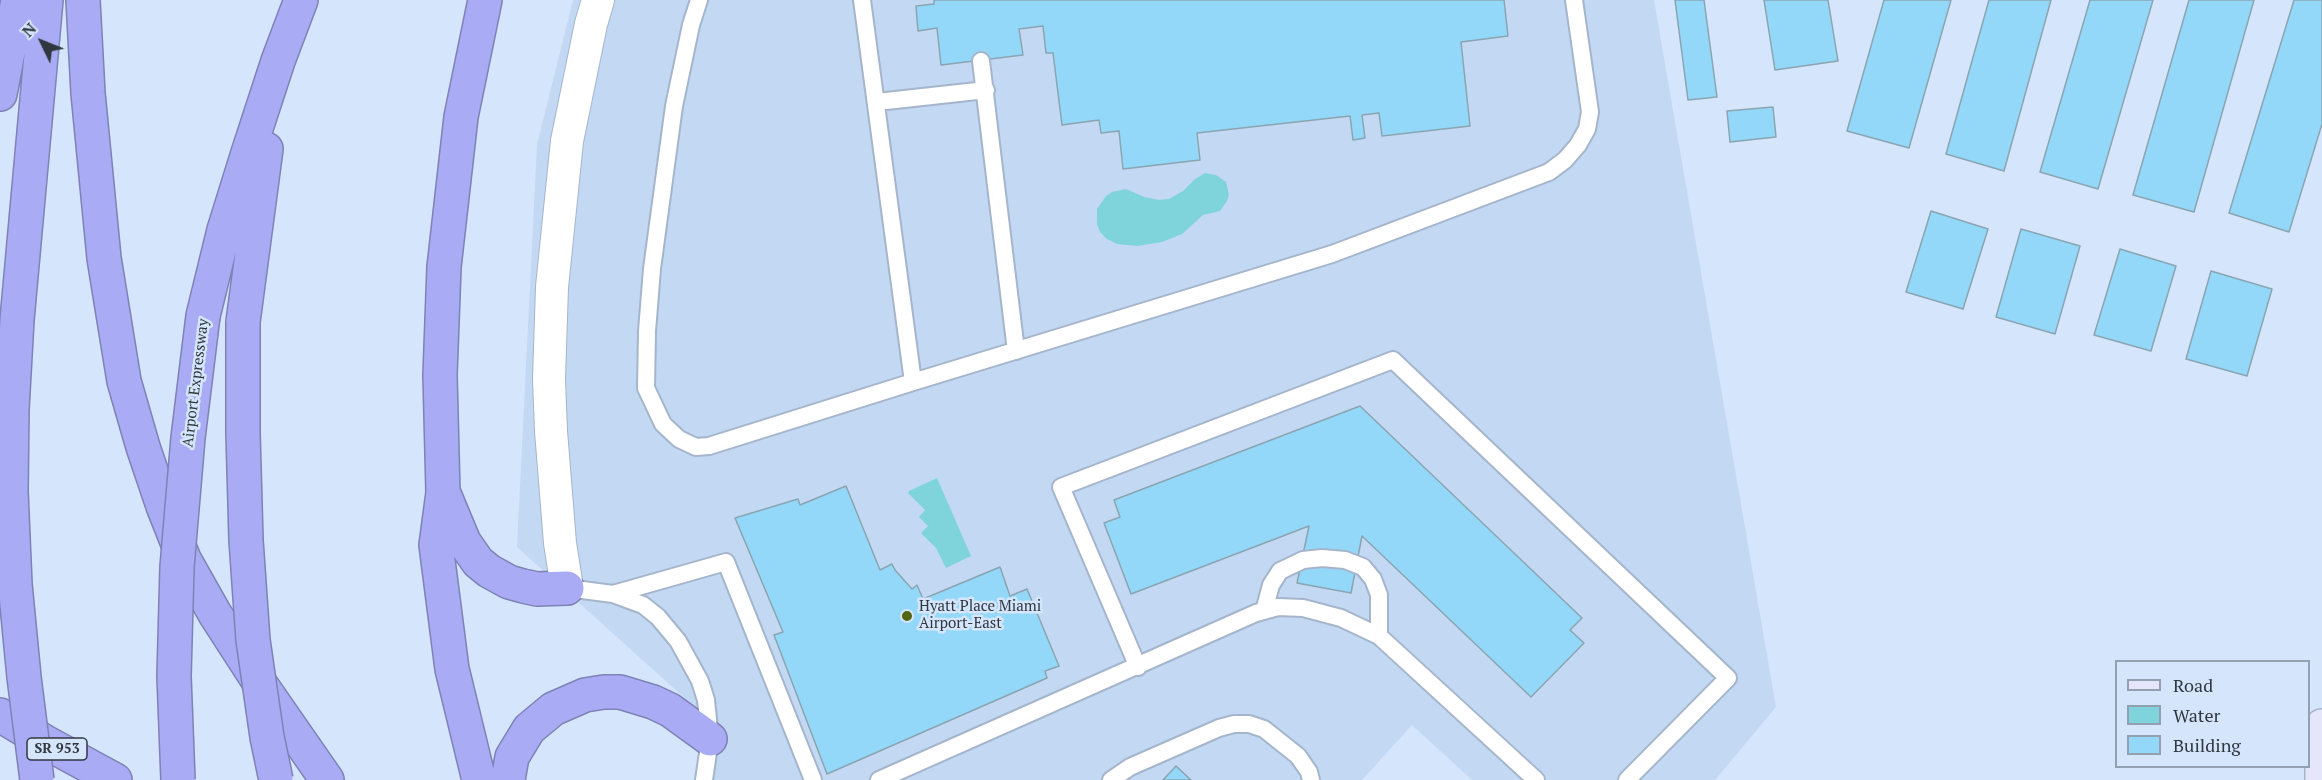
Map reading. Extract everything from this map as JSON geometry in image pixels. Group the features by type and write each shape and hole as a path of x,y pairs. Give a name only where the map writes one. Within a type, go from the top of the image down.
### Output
{"highway":[{"path":"0,94 18,0"},
{"path":"37,780 15,584 11,491 12,409 17,320 46,0"},
{"path":"83,0 88,93 104,258 124,381 143,447 162,506 189,568 258,682 327,780"},
{"name":"Airport Expressway","path":"178,780 174,676 177,567 188,438 203,316 224,230 278,61 301,0"},
{"path":"479,780 452,669 435,545 443,493 440,375 444,267 461,117 485,0"},
{"path":"276,780 267,737 253,640 246,540 243,322 278,61"},
{"path":"443,493 456,528 464,542 478,562 489,571 509,582 523,586 537,589 567,588"},
{"path":"508,780 512,757 529,729 553,709 585,695 620,692 643,698 670,710 710,739"},
{"name":"SR 953","path":"0,715 115,780"}],"street":[{"path":"567,588 560,543 550,431 552,287 567,141 598,0"},
{"path":"2322,726 2322,780"}],"lane":[{"path":"699,0 691,26 674,106 652,269 647,331 646,388 663,424 680,439 696,447 709,446 1332,254 1549,172 1565,160 1578,145 1587,129 1590,112 1574,0"},
{"path":"862,0 913,382"},
{"path":"981,61 1016,351"},
{"path":"877,102 986,90"},
{"path":"1138,667 1062,487 1393,360 1728,678 1628,780"},
{"path":"1264,610 1271,585 1280,571 1303,560 1322,558 1345,560 1363,567 1373,579 1379,596 1379,636"},
{"path":"613,594 726,562 813,780"},
{"path":"567,588 613,594 643,605 658,617 678,641 700,681 706,700 710,739 704,780"},
{"path":"879,780 1264,610 1278,607 1304,608 1341,618 1379,636 1536,780"},
{"path":"1111,780 1130,767 1219,728 1234,724 1249,724 1264,729 1298,756 1309,772 1311,780"}],"shaded area":[{"path":"573,0 1654,0 1776,707 1715,780 1472,780 1412,725 1362,780 699,780 719,729 517,547 537,145"}],"water":[{"path":"1205,173 1216,175 1226,182 1229,195 1227,201 1220,211 1203,215 1182,234 1162,242 1137,246 1117,244 1100,232 1097,224 1097,209 1106,196 1112,192 1126,189 1144,197 1169,199"},
{"path":"937,478 971,556 946,568 936,548 921,533 928,526 919,517 925,510 908,493"}],"building":[{"path":"934,0 1504,0 1508,36 1461,42 1470,126 1382,136 1379,113 1362,115 1365,138 1353,140 1350,116 1197,133 1200,160 1123,169 1119,131 1101,133 1099,120 1062,125 1053,53 1046,53 1043,26 1019,29 1023,55 941,65 937,28 918,31 916,6 934,4"},
{"path":"1675,0 1704,0 1717,97 1688,100"},
{"path":"1764,0 1828,0 1838,61 1775,70"},
{"path":"1884,0 1951,0 1909,148 1847,131"},
{"path":"1989,0 2051,0 2004,171 1946,154"},
{"path":"2090,0 2153,0 2098,189 2040,172"},
{"path":"2189,0 2254,0 2194,212 2133,195"},
{"path":"2294,0 2322,0 2322,124 2289,232 2229,213"},
{"path":"1773,107 1776,137 1730,142 1727,111"},
{"path":"1931,211 1988,229 1963,309 1906,292"},
{"path":"2021,229 2080,246 2055,334 1996,317"},
{"path":"2120,249 2176,266 2151,351 2094,335"},
{"path":"2211,271 2272,289 2247,376 2186,359"},
{"path":"1360,406 1582,618 1570,630 1584,643 1531,697 1362,536 1351,593 1297,583 1309,526 1131,594 1104,523 1120,517 1114,500"},
{"name":"Hyatt Place Miami Airport-East","path":"846,486 880,570 892,564 912,589 917,585 923,599 1000,567 1010,596 1027,589 1059,666 1045,671 1047,678 827,774 774,635 783,632 735,518 798,499 800,505"},
{"path":"1176,766 1191,780 1163,780"}],"place":[{"name":"Hyatt Place Miami Airport-East","path":"907,616"}]}
